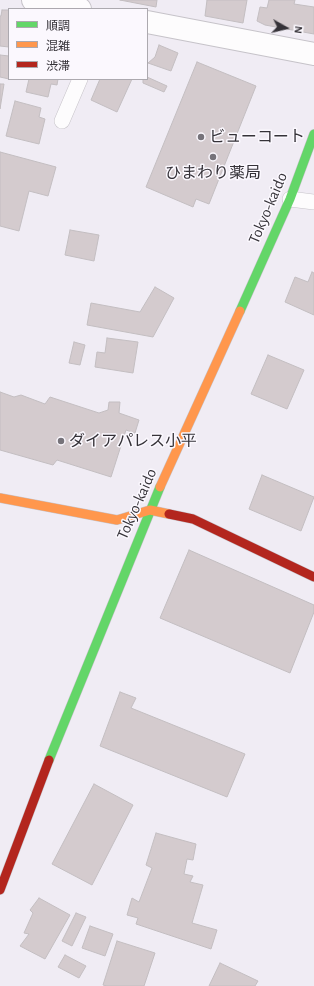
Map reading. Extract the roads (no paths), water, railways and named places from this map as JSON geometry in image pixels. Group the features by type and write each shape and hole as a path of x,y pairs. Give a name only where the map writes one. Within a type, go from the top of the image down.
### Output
{"main road":[{"name":"Tokyo-kaido","path":"0,890 40,782 150,510 290,199 314,134"},
{"path":"0,498 117,520 150,510 193,519 314,577"}],"street":[{"path":"33,0 75,8"},
{"path":"148,22 314,54"}],"lane":[{"path":"62,121 80,80"},
{"path":"290,199 314,202"}],"place":[{"name":"ビューコート","path":"201,137"},
{"name":"ひまわり薬局","path":"213,157"},
{"name":"ダイアパレス小平","path":"61,441"}]}
